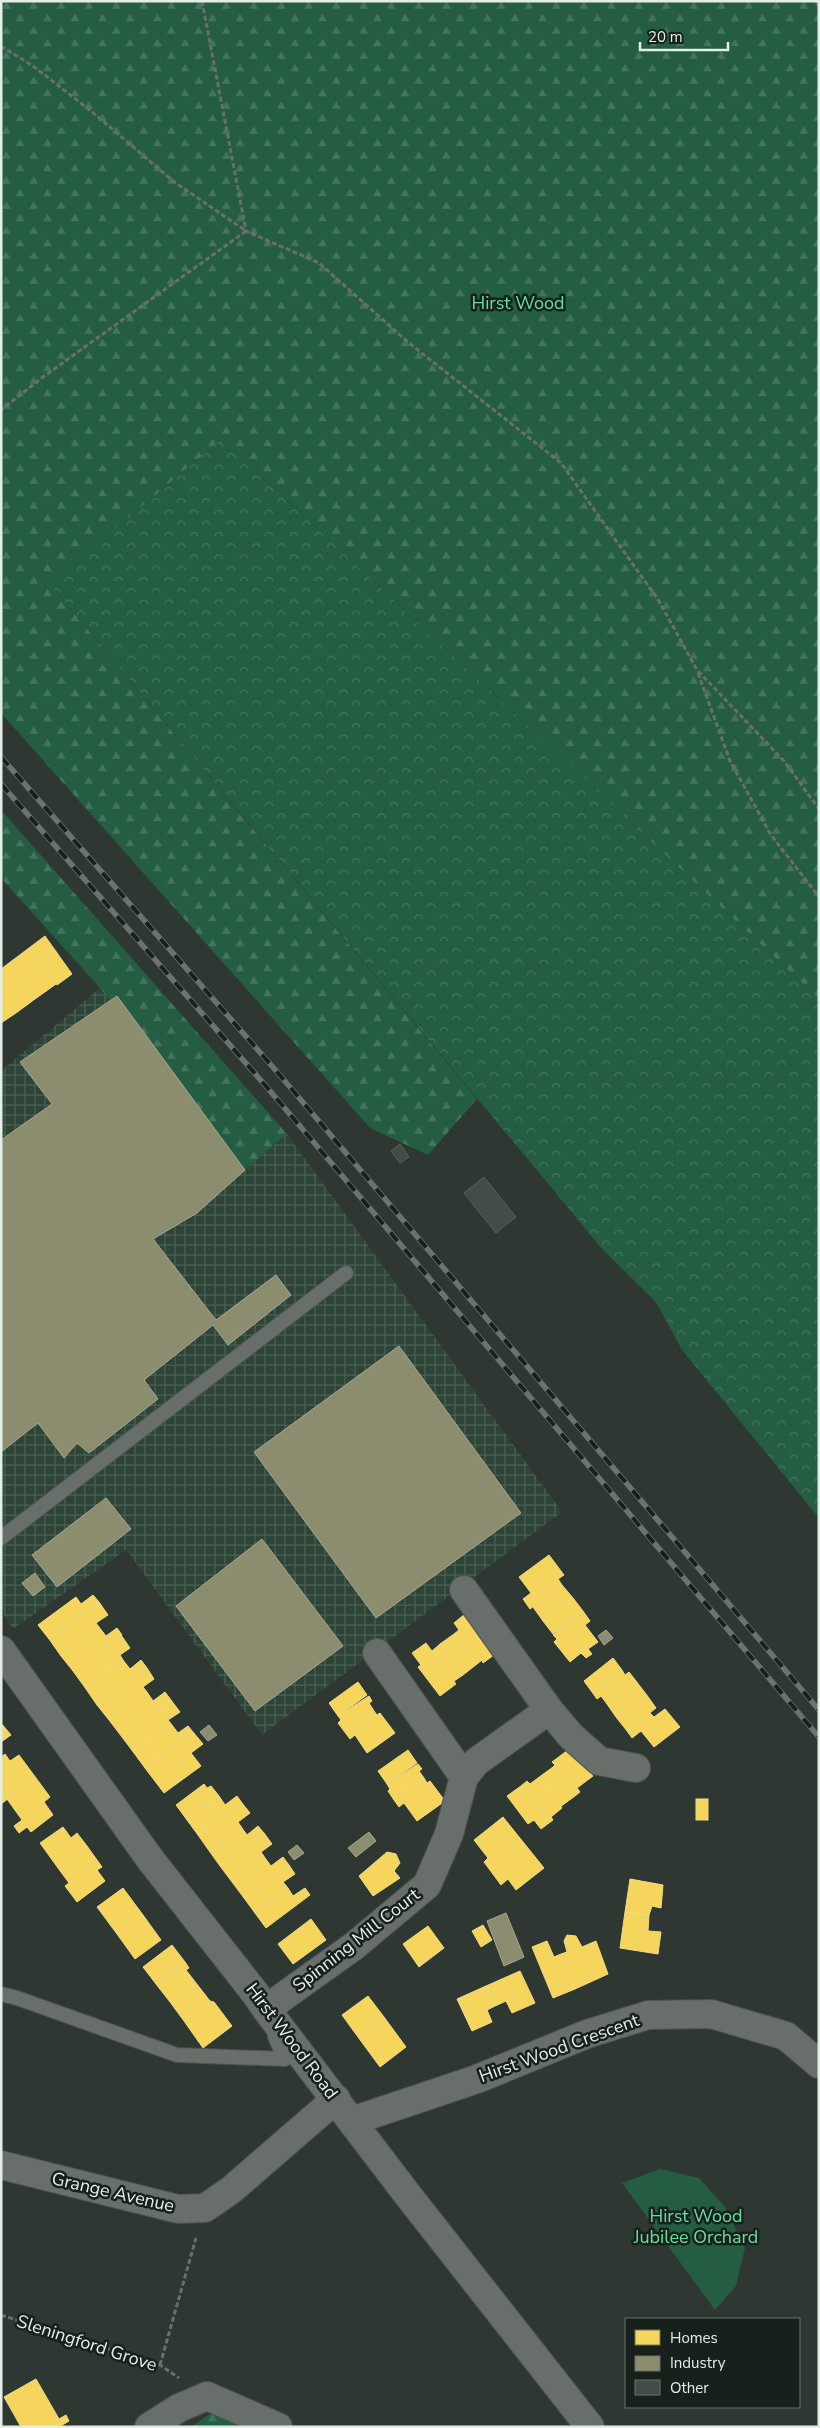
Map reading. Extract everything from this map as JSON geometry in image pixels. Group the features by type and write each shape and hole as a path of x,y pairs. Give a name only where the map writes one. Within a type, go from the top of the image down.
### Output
{"street":[{"path":"464,1590 549,1710 571,1736 599,1761 636,1768"},
{"name":"Hirst Wood Road","path":"1,1650 150,1859 407,2194 590,2427"},
{"path":"377,1653 464,1777"},
{"name":"Spinning Mill Court","path":"260,2001 354,1946 427,1885 449,1834 464,1777 476,1762 549,1710"},
{"name":"Hirst Wood Crescent","path":"352,2121 477,2079 587,2034 648,2015 711,2014 786,2036 819,2064"},
{"path":"205,2208 231,2190 336,2099"},
{"name":"Grange Avenue","path":"1,2165 178,2209 205,2208"},
{"path":"149,2427 179,2408 207,2396 278,2427"}],"lane":[{"path":"1,1538 346,1273"},
{"path":"1,1994 177,2055 286,2059 260,2001"}],"path":[{"path":"202,1 246,231"},
{"path":"816,1 819,8"},
{"path":"1,46 33,66 91,111 173,181 246,231 319,263 409,343 561,463 660,601 697,670 730,762 771,835 819,897"},
{"path":"1,410 43,377 246,231"},
{"path":"697,670 784,761 819,809"},
{"path":"160,2364 205,2208"},
{"name":"Sleningford Grove","path":"1,2315 160,2364 207,2396"}],"shaded area":[{"path":"100,988 240,1173 287,1134 562,1512 262,1735 126,1550 13,1629 1,1611 1,1071"}],"green space":[{"name":"Hirst Wood","path":"1,1 819,1 819,999 222,439 50,584 477,1099 428,1155 370,1128 1,713"},
{"path":"222,439 819,999 819,1518 682,1350 656,1302 603,1250 50,584"},
{"path":"1,810 287,1134 241,1173 100,988 1,878"},
{"name":"Hirst Wood Jubilee Orchard","path":"660,2169 699,2178 725,2207 745,2248 736,2286 715,2310 622,2183"},
{"path":"211,2413 244,2427 191,2427"}],"building: Homes":[{"path":"45,936 72,974 57,985 29,948"},
{"path":"29,948 56,984 35,999 9,963"},
{"path":"9,963 35,999 16,1013 1,994 1,969"},
{"path":"1,994 16,1013 1,1023"},
{"path":"549,1555 564,1575 558,1579 562,1585 530,1609 523,1599 531,1593 519,1577"},
{"path":"562,1585 573,1598 543,1621 533,1607"},
{"path":"93,1595 99,1602 49,1639 38,1625 76,1597 81,1604"},
{"path":"573,1598 583,1611 553,1634 543,1621"},
{"path":"99,1602 108,1615 96,1623 99,1627 61,1656 49,1639"},
{"path":"583,1611 590,1621 585,1625 598,1642 588,1649 592,1654 586,1658 581,1653 570,1662 554,1642 557,1639 553,1635"},
{"path":"465,1614 498,1652 483,1663 482,1660 477,1664 454,1634 459,1630 454,1623"},
{"path":"99,1627 106,1636 117,1628 122,1635 73,1671 61,1656"},
{"path":"454,1634 477,1664 463,1675 440,1644"},
{"path":"121,1635 130,1648 120,1655 123,1660 86,1689 73,1671"},
{"path":"426,1643 456,1684 440,1696 418,1667 421,1665 412,1653"},
{"path":"440,1644 463,1675 454,1681 432,1651"},
{"path":"613,1658 622,1670 592,1692 584,1681"},
{"path":"123,1660 130,1669 141,1660 147,1668 97,1705 86,1689"},
{"path":"147,1668 154,1679 143,1687 147,1692 109,1720 97,1705"},
{"path":"622,1670 625,1675 629,1672 636,1681 607,1704 601,1696 597,1699 592,1692"},
{"path":"636,1681 646,1694 616,1717 607,1704"},
{"path":"358,1682 367,1695 338,1716 329,1703"},
{"path":"147,1692 153,1701 165,1692 171,1700 122,1737 109,1720"},
{"path":"646,1694 656,1708 627,1731 616,1717"},
{"path":"369,1696 372,1701 369,1703 374,1711 344,1731 338,1723 341,1720 338,1716"},
{"path":"171,1700 180,1712 168,1720 172,1725 134,1753 122,1737"},
{"path":"665,1709 680,1727 654,1747 641,1731 632,1738 627,1731 650,1713 654,1717"},
{"path":"374,1711 377,1715 380,1713 395,1733 367,1753 355,1735 350,1739 344,1731"},
{"path":"1,1723 11,1735 1,1742"},
{"path":"172,1725 178,1733 188,1726 193,1732 145,1768 134,1753"},
{"path":"193,1732 203,1744 191,1753 201,1766 164,1793 145,1768"},
{"path":"572,1747 593,1776 577,1788 580,1792 575,1796 553,1767 555,1765 552,1762"},
{"path":"408,1750 417,1763 387,1784 378,1771"},
{"path":"5,1754 10,1761 19,1755 36,1778 1,1804 1,1757"},
{"path":"418,1764 422,1769 419,1771 424,1778 394,1800 388,1791 390,1789 387,1784"},
{"path":"553,1767 575,1796 560,1807 538,1778"},
{"path":"36,1778 50,1797 44,1802 53,1815 31,1832 27,1827 19,1833 14,1826 22,1820 7,1799"},
{"path":"424,1778 427,1783 430,1781 445,1801 417,1821 404,1803 399,1807 394,1800"},
{"path":"538,1778 562,1808 551,1817 553,1820 549,1823 521,1786 527,1781 530,1784"},
{"path":"204,1784 207,1788 211,1786 219,1796 187,1820 176,1805"},
{"path":"521,1786 549,1823 541,1829 534,1820 528,1824 507,1796"},
{"path":"219,1796 225,1805 237,1796 242,1803 198,1835 187,1820"},
{"path":"696,1799 708,1799 708,1820 696,1820"},
{"path":"242,1803 250,1813 238,1822 242,1828 210,1852 198,1835"},
{"path":"503,1817 544,1868 516,1890 508,1879 501,1885 484,1862 488,1858 474,1840"},
{"path":"258,1826 264,1833 220,1866 210,1852 242,1828 247,1835"},
{"path":"63,1827 71,1838 77,1833 87,1846 58,1868 40,1843"},
{"path":"264,1833 272,1844 261,1852 265,1858 232,1882 220,1866"},
{"path":"87,1846 102,1867 97,1870 105,1881 77,1902 65,1886 69,1883 58,1868"},
{"path":"387,1852 396,1854 400,1863 394,1871 400,1878 373,1896 359,1876"},
{"path":"283,1857 289,1865 244,1898 232,1882 265,1858 271,1866"},
{"path":"289,1865 295,1874 283,1882 288,1888 255,1913 244,1898"},
{"path":"630,1879 663,1885 661,1908 652,1906 649,1915 625,1912"},
{"path":"123,1888 143,1915 117,1934 97,1907"},
{"path":"288,1888 293,1896 305,1888 310,1895 266,1928 255,1913"},
{"path":"625,1912 649,1915 648,1931 661,1932 658,1954 620,1948"},
{"path":"143,1915 161,1940 135,1959 117,1934"},
{"path":"311,1919 326,1940 293,1964 278,1944"},
{"path":"483,1925 492,1940 481,1947 472,1931"},
{"path":"428,1926 444,1948 419,1967 403,1944"},
{"path":"567,1935 576,1936 582,1947 596,1941 608,1974 575,1989 561,1954 567,1952 564,1941"},
{"path":"547,1941 554,1957 561,1954 575,1989 553,1998 532,1947"},
{"path":"172,1945 185,1962 156,1984 143,1967"},
{"path":"185,1962 189,1968 186,1970 196,1983 170,2002 156,1984"},
{"path":"520,1971 535,2003 512,2013 506,2001 495,2006 486,1986"},
{"path":"196,1983 210,2001 184,2021 170,2002"},
{"path":"486,1986 495,2006 487,2010 492,2022 472,2031 457,1999"},
{"path":"368,1996 384,2017 358,2037 342,2015"},
{"path":"210,2001 214,2002 232,2026 203,2048 184,2021"},
{"path":"384,2017 406,2047 380,2067 358,2037"},
{"path":"36,2379 59,2419 66,2415 69,2421 59,2427 21,2427 4,2397"}],"building: Industry":[{"path":"117,996 245,1170 197,1213 153,1239 216,1320 276,1275 291,1295 228,1345 213,1325 144,1380 158,1399 89,1453 77,1443 64,1458 38,1423 1,1452 1,1140 52,1104 20,1062"},
{"path":"399,1346 521,1513 376,1618 254,1452"},
{"path":"106,1498 131,1529 57,1587 32,1555"},
{"path":"262,1539 343,1646 255,1711 176,1606"},
{"path":"35,1573 45,1587 33,1596 22,1583"},
{"path":"606,1630 613,1638 604,1645 598,1636"},
{"path":"209,1725 217,1735 208,1741 200,1732"},
{"path":"369,1832 376,1841 356,1857 348,1848"},
{"path":"297,1845 304,1853 294,1860 288,1852"},
{"path":"506,1913 524,1957 504,1966 487,1921"}],"building: Other":[{"path":"400,1144 409,1157 400,1163 391,1151"},
{"path":"484,1177 516,1217 496,1233 464,1193"}],"railway":[{"path":"1,757 278,1073 819,1710"},
{"path":"1,784 265,1085 819,1737"}]}
